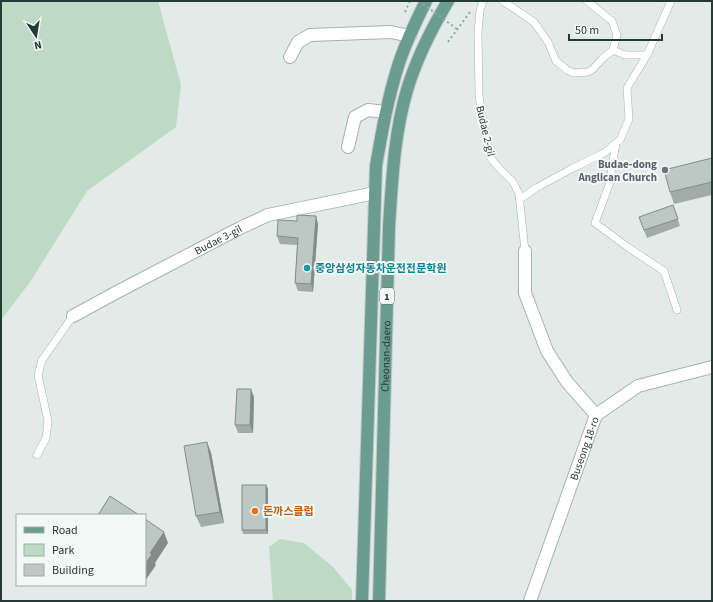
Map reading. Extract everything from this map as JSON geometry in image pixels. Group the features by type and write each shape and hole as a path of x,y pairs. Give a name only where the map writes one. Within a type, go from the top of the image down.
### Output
{"main road":[{"name":"Cheonan-daero","path":"362,601 376,166 386,112 399,63 426,1"},
{"name":"Cheonan-daero","path":"379,601 389,227 393,167 399,126 407,89 436,22 448,1"}],"street":[{"path":"290,57 298,42 310,35 391,32 410,36"},
{"path":"348,147 355,117 368,110 386,112"},
{"name":"Budae 3-gil","path":"73,316 240,228 268,215 375,193"},
{"path":"525,251 525,293 547,351 567,382 596,415"},
{"name":"Buseong 18-ro","path":"530,601 596,415 638,386 712,367"}],"lane":[{"name":"Budae 2-gil","path":"482,1 478,40 479,96 483,122 490,157 513,182 519,194 525,251"},
{"path":"503,1 534,22 548,42 556,61 567,70 574,73 588,72 593,69 613,50 616,35 612,21 587,1"},
{"path":"520,199 536,188 604,153 620,140 629,119 627,88 647,55 671,1"},
{"path":"613,50 625,55 647,55"},
{"path":"616,143 609,185 595,222 664,271 677,310"},
{"path":"37,455 46,438 48,421 38,374 42,360 73,316"}],"path":[{"path":"405,12 410,1"},
{"path":"419,1 457,29"},
{"path":"448,42 470,11"}],"green space":[{"path":"1,1 158,1 181,85 176,127 87,191 30,282 1,320"},
{"path":"280,539 304,543 333,567 352,590 352,601 273,601 269,547"}],"building":[{"path":"712,158 712,182 670,192 664,170"},
{"path":"673,205 678,219 644,230 639,217"},
{"name":"중앙삼성자동차운전전문학원","path":"297,215 316,216 311,284 295,283 298,238 277,236 278,220 297,221"},
{"path":"237,389 251,389 250,425 235,425"},
{"path":"207,442 220,512 196,516 184,446"},
{"name":"돈까스클럽","path":"242,485 266,485 266,530 242,530"},
{"path":"110,496 137,514 99,514"},
{"path":"146,520 164,532 150,553 152,554 146,563"}],"place":[{"name":"Budae-dong Anglican Church","path":"665,170"},
{"name":"중앙삼성자동차운전전문학원","path":"307,268"},
{"name":"돈까스클럽","path":"255,511"}]}
